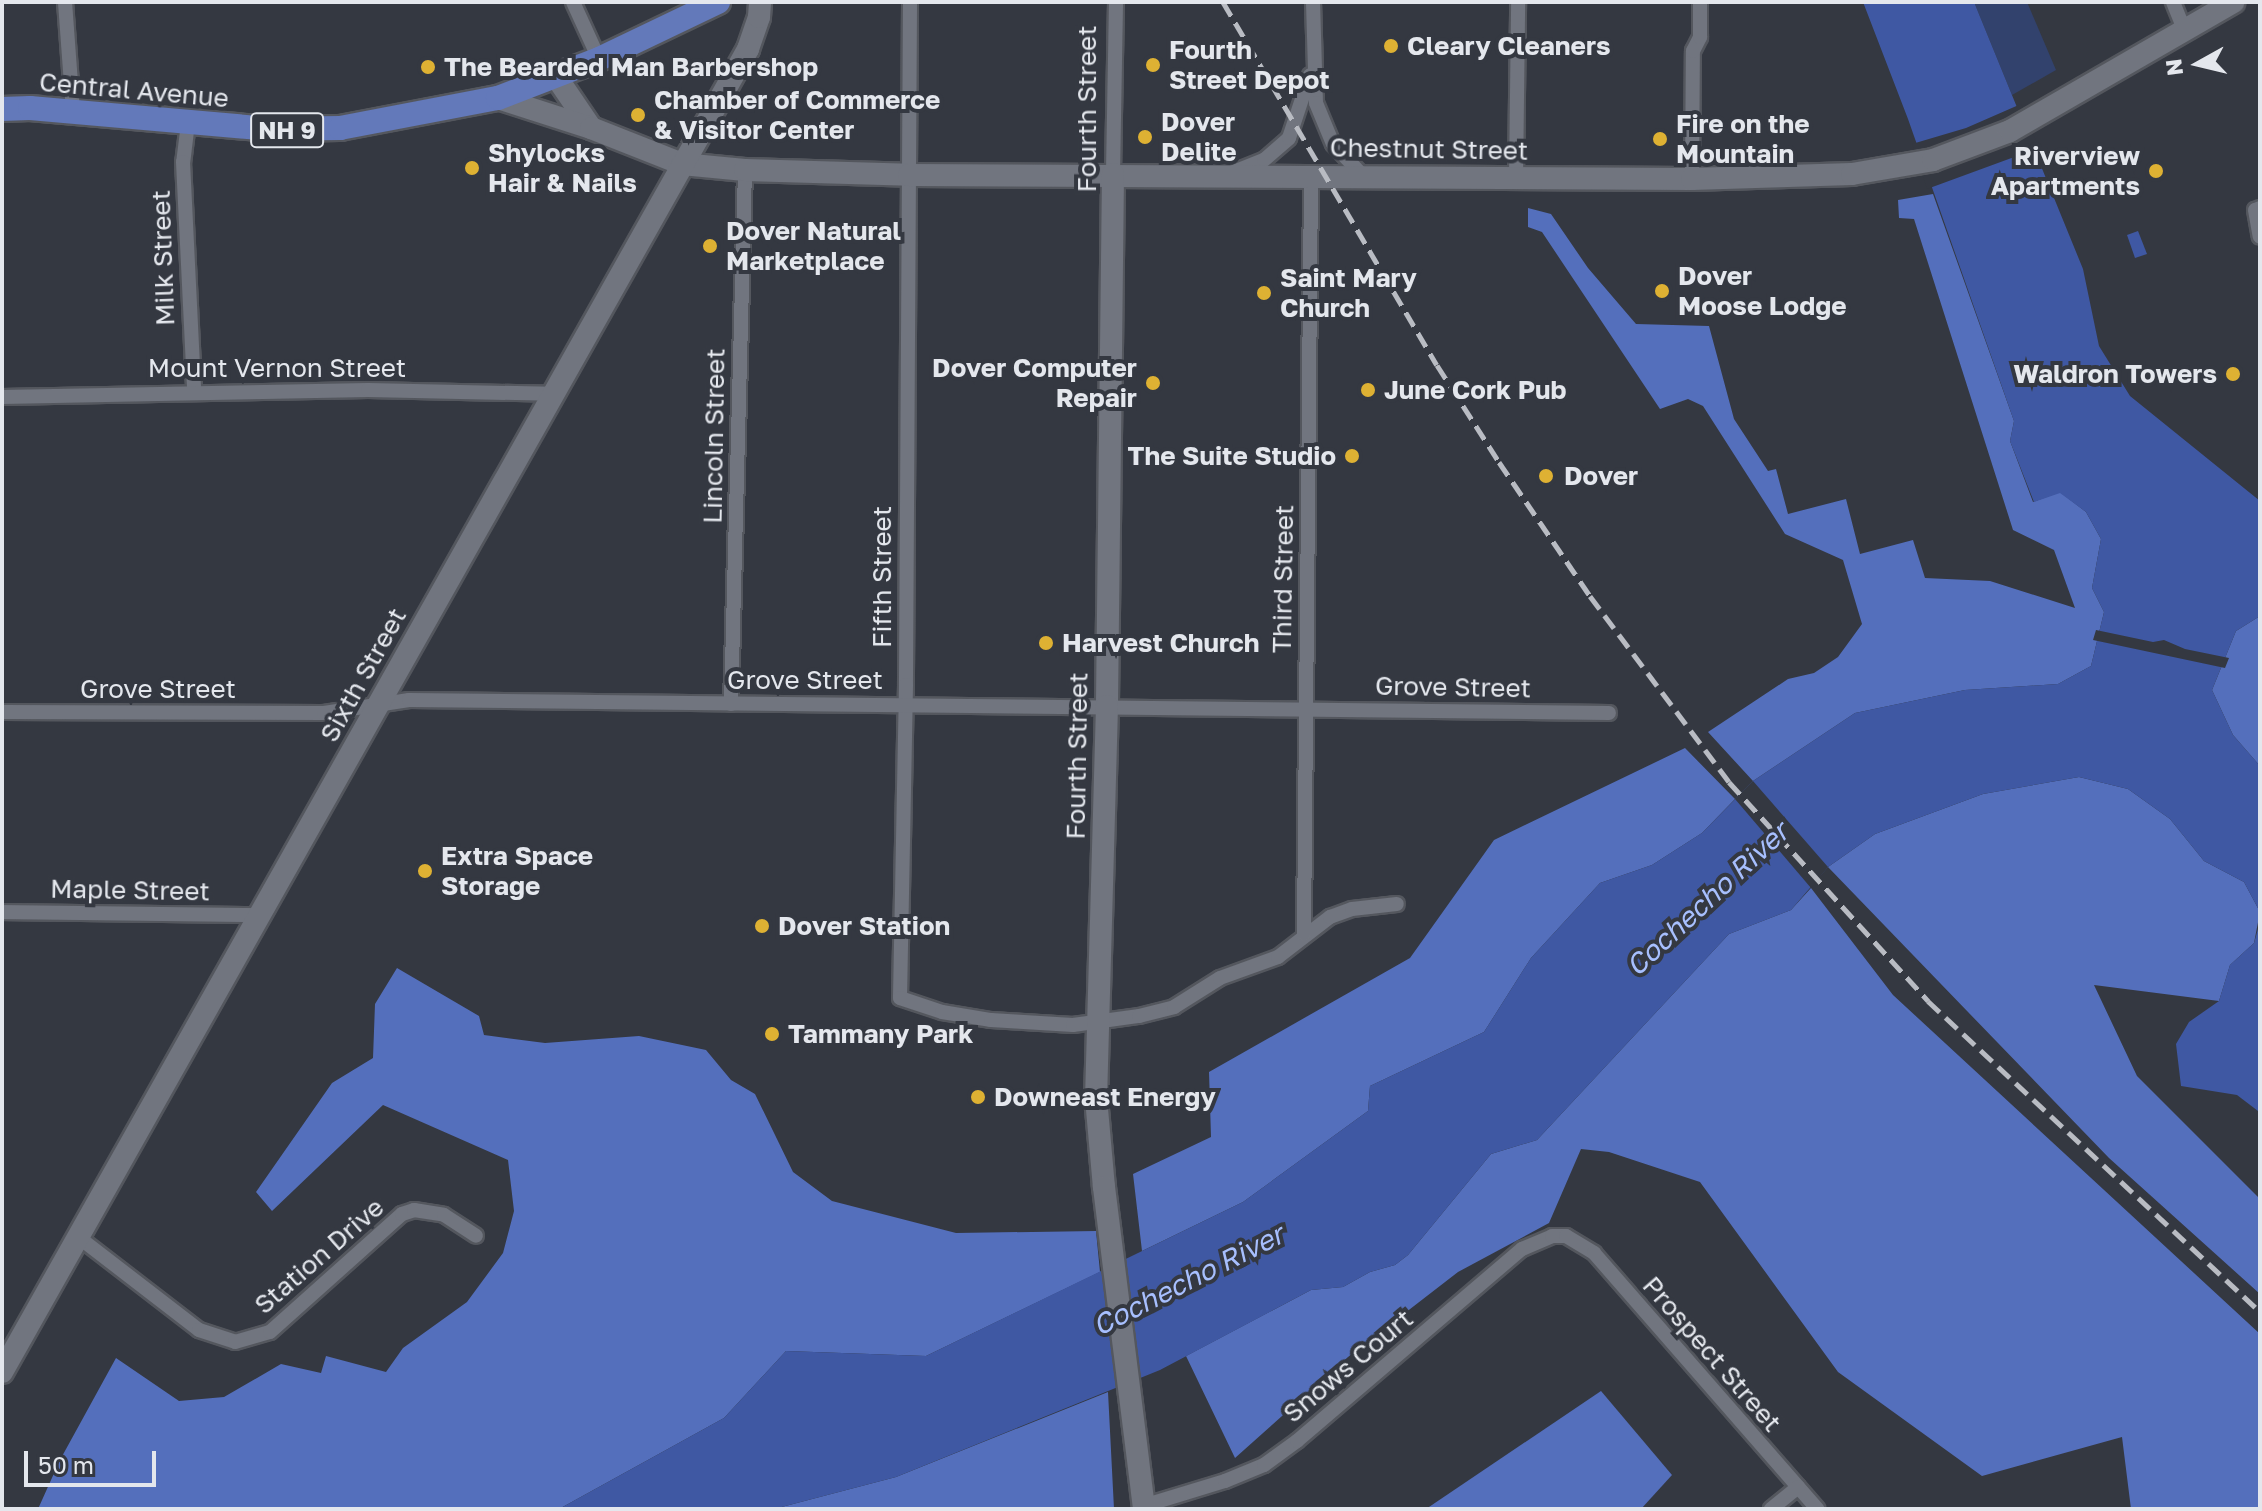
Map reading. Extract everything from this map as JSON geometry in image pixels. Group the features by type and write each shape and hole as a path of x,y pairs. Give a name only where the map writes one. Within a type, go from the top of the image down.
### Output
{"main road":[{"name":"Central Avenue","path":"2,109 300,131 340,128 498,98 557,78 718,2"}],"street":[{"path":"65,2 73,112"},
{"path":"573,2 599,59"},
{"name":"Sixth Street","path":"2,1372 748,49 759,17 760,2"},
{"name":"Fifth Street","path":"910,2 900,998 942,1012 991,1020 1098,1023"},
{"name":"Fourth Street","path":"1116,2 1098,1130 1144,1507"},
{"path":"1313,2 1313,67 1323,126 1333,144 1363,176"},
{"path":"1516,178 1518,2"},
{"path":"1692,179 1693,51 1700,37 1700,2"},
{"path":"2173,2 2185,31"},
{"name":"Chestnut Street","path":"498,98 591,128 682,164 908,186 1113,174 1692,179 1852,174 1905,167 1985,142 2059,104 2233,2"},
{"path":"1225,175 1264,160 1289,138 1313,67"},
{"path":"557,78 591,128"},
{"name":"Milk Street","path":"188,123 183,162 194,391"},
{"name":"Lincoln Street","path":"731,704 745,170"},
{"name":"Third Street","path":"1304,934 1311,176"},
{"path":"2257,209 2260,237"},
{"name":"Mount Vernon Street","path":"2,397 194,391 552,394"},
{"name":"Grove Street","path":"2,712 324,713 409,700 1609,713"},
{"path":"1098,1023 1174,1007 1220,978 1278,957 1295,947 1304,934 1352,909 1397,904"},
{"name":"Maple Street","path":"2,912 258,915"},
{"name":"Station Drive","path":"77,1236 199,1330 235,1342 270,1332 402,1214 414,1210 444,1215 476,1236"},
{"name":"Snows Court","path":"1144,1507 1264,1465 1297,1441 1522,1249 1552,1236 1566,1236"},
{"name":"Prospect Street","path":"1566,1236 1594,1253 1817,1509"},
{"path":"1771,1509 1798,1487"}],"shaded area":[{"path":"1974,2 2027,2 2056,70 2012,95"},
{"path":"1933,194 2014,421 2010,441 2033,502 2060,492 2086,512 2101,539 2092,588 2104,612 2091,666 2058,684 1965,690 1855,713 1753,781 1708,732 1788,679 1814,673 1838,657 1862,624 1843,560 1785,534 1703,406 1688,399 1660,409 1542,232 1528,227 1528,208 1551,214 1588,268 1636,324 1709,326 1734,419 1768,471 1776,469 1788,514 1846,499 1860,554 1913,540 1925,578 1990,581 2075,608 2054,550 2013,530 1914,219 1899,218 1898,200"},
{"path":"2260,616 2260,766 2233,735 2212,690 2236,631"},
{"path":"1685,748 1735,799 1702,833 1652,865 1600,883 1531,958 1484,1032 1370,1086 1368,1111 1243,1202 1142,1251 1133,1174 1211,1137 1209,1072 1410,958 1494,840"},
{"path":"2079,777 2128,789 2170,819 2204,861 2244,882 2260,912 2254,943 2230,965 2219,1001 2094,985 2137,1076 2260,1199 2260,1294 2109,1158 1828,867 1875,834 1983,794"},
{"path":"1811,888 1893,995 2260,1334 2260,1509 2131,1509 2122,1437 1982,1476 1838,1372 1700,1182 1609,1152 1581,1149 1549,1223 1458,1272 1348,1357 1235,1458 1186,1356 1311,1290 1343,1287 1370,1272 1395,1265 1408,1255 1491,1154 1537,1140 1729,934 1791,910"},
{"path":"397,968 479,1016 484,1035 545,1043 639,1036 706,1050 731,1080 755,1094 793,1172 832,1201 956,1233 1096,1231 1100,1272 926,1356 786,1351 724,1418 559,1509 38,1509 60,1460 116,1358 179,1401 224,1397 281,1364 321,1373 326,1356 386,1372 403,1348 467,1302 503,1253 514,1211 508,1160 383,1105 272,1211 256,1192 332,1083 373,1058 375,1004"},
{"path":"1601,1391 1672,1475 1641,1509 1426,1509"},
{"path":"1108,1392 1114,1509 774,1509 896,1477"}],"water":[{"name":"Cochecho River","path":"1863,2 1974,2 2083,269 2099,346 2130,396 2260,501 2260,616 2236,631 2212,690 2233,735 2260,766 2260,912 2244,882 2204,861 2170,819 2128,789 2079,777 1983,794 1875,834 1828,867 1791,910 1729,934 1537,1140 1491,1154 1408,1255 1395,1265 1370,1272 1343,1287 1311,1290 1160,1370 896,1477 774,1509 559,1509 724,1418 786,1351 926,1356 1243,1202 1368,1111 1370,1086 1484,1032 1531,958 1600,883 1652,865 1702,833 1753,781 1855,713 1965,690 2058,684 2091,666 2104,612 2092,588 2101,539 2086,512 2060,493 2034,502 2010,441 2014,421 1908,119"},
{"path":"2138,231 2147,254 2135,258 2127,235"},
{"path":"2260,922 2260,1136 2258,1111 2237,1095 2181,1086 2176,1044 2189,1022 2219,1001 2230,965 2254,943"}],"pier":[{"path":"2021,104 2039,148 1927,189 1912,144 1966,128"},
{"path":"2096,630 2153,642 2164,640 2185,649 2229,658 2225,668 2093,640"},
{"path":"1753,781 1828,867 1811,888 1735,799"}],"railway":[{"path":"1223,2 1437,365 1499,462 1590,596 1729,782 1928,1001 2260,1312"}],"place":[{"name":"Cleary Cleaners","path":"1391,46"},
{"name":"Fourth Street Depot","path":"1153,65"},
{"name":"The Bearded Man Barbershop","path":"428,67"},
{"name":"Chamber of Commerce & Visitor Center","path":"638,115"},
{"name":"Dover Delite","path":"1145,137"},
{"name":"Fire on the Mountain","path":"1660,139"},
{"name":"Shylocks Hair & Nails","path":"472,168"},
{"name":"Riverview Apartments","path":"2156,171"},
{"name":"Dover Natural Marketplace","path":"710,246"},
{"name":"Dover Moose Lodge","path":"1662,291"},
{"name":"Saint Mary Church","path":"1264,293"},
{"name":"Waldron Towers","path":"2233,374"},
{"name":"Dover Computer Repair","path":"1153,383"},
{"name":"June Cork Pub","path":"1368,390"},
{"name":"The Suite Studio","path":"1352,456"},
{"name":"Dover","path":"1546,476"},
{"name":"Harvest Church","path":"1046,643"},
{"name":"Extra Space Storage","path":"425,871"},
{"name":"Dover Station","path":"762,926"},
{"name":"Tammany Park","path":"772,1034"},
{"name":"Downeast Energy","path":"978,1097"}]}
